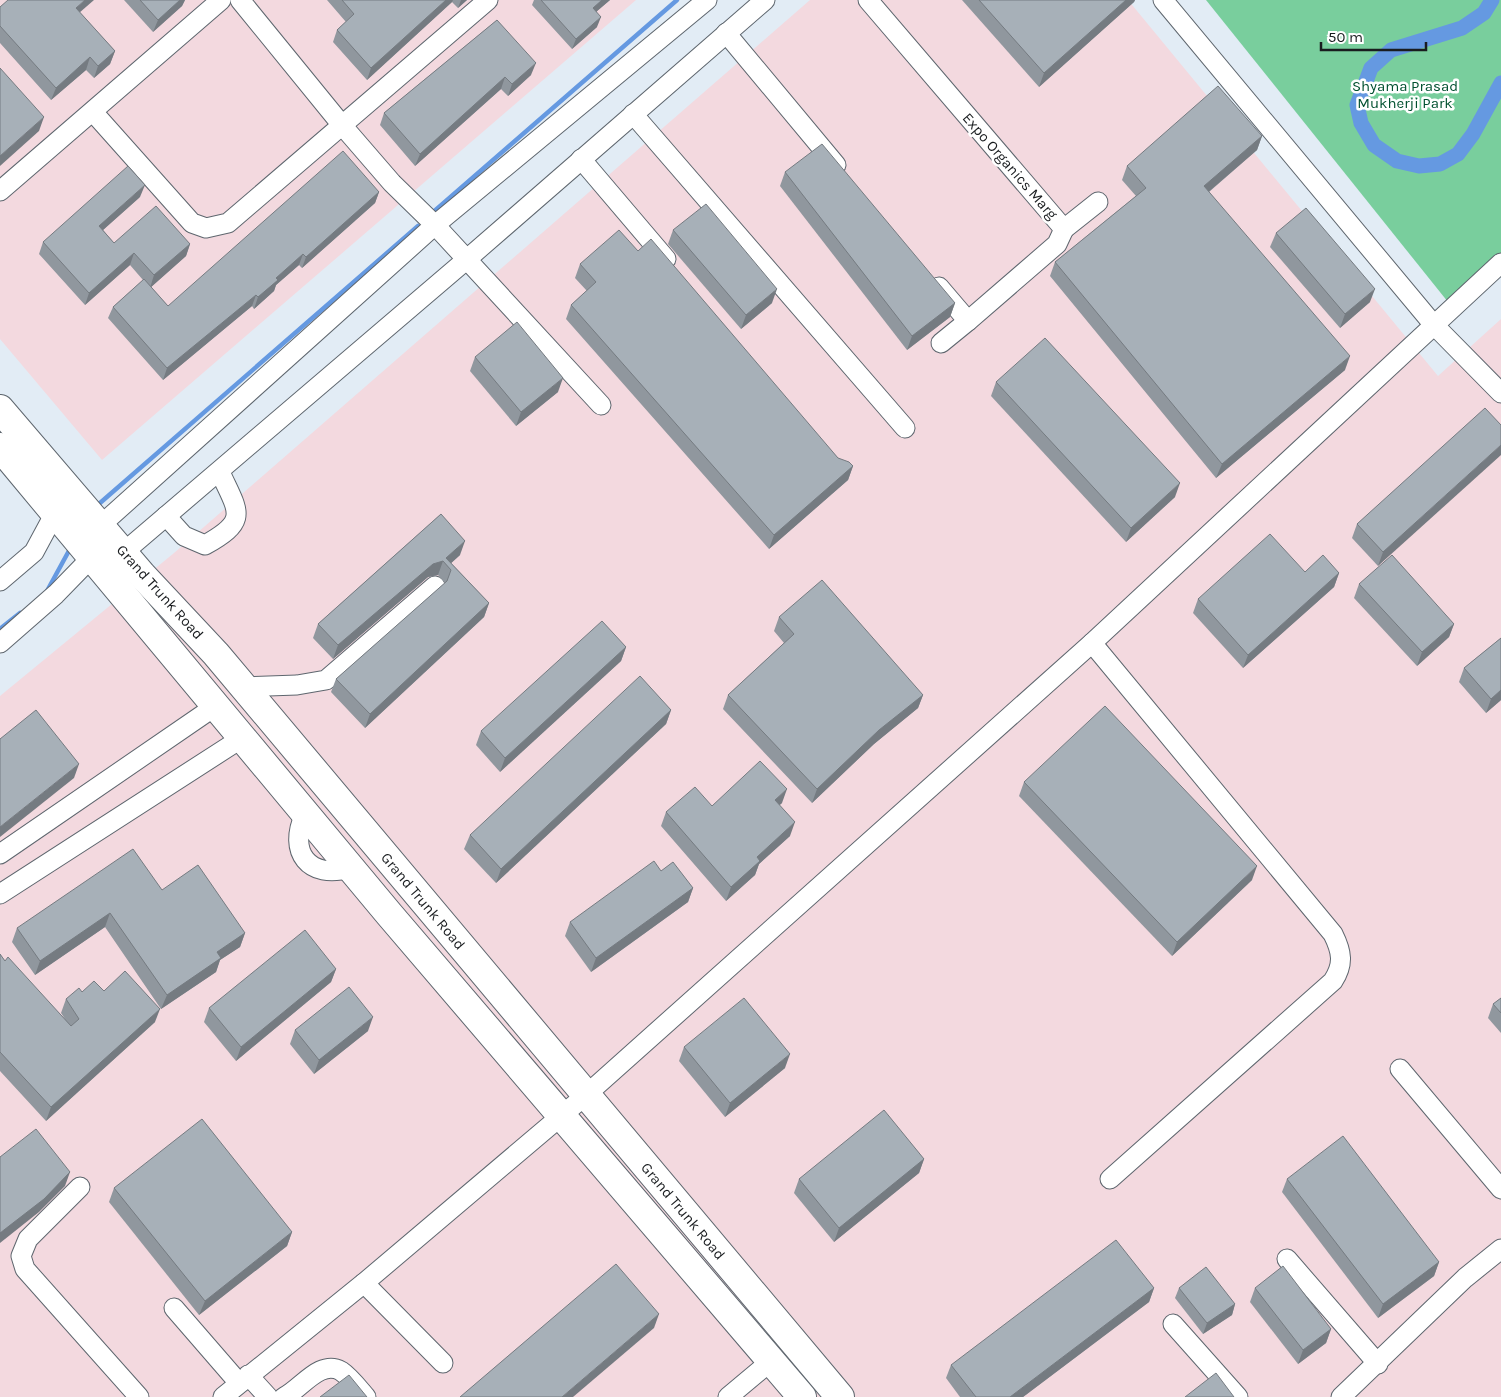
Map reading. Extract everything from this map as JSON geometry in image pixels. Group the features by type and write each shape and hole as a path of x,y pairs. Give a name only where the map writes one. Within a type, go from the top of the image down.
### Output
{"highway":[{"name":"Grand Trunk Road","path":"0,410 101,525 142,575 243,687 840,1397"},
{"name":"Grand Trunk Road","path":"0,447 217,705 350,868 802,1397"},
{"path":"301,809 323,782"},
{"path":"389,914 415,891"}],"street":[{"path":"0,191 221,0"},
{"path":"240,0 341,124 392,183 435,225 601,405"},
{"path":"93,112 192,222 206,228 228,222 488,0"},
{"path":"0,642 56,594 92,557 101,525 435,225 707,0"},
{"path":"92,557 124,552 220,472 765,0"},
{"name":"Expo Organics Marg","path":"868,0 1064,229 1064,235 1057,244 941,343"},
{"path":"1162,0 1433,324 1501,393"},
{"path":"726,33 847,177"},
{"path":"633,114 905,428"},
{"path":"581,159 680,276"},
{"path":"1064,229 1098,202"},
{"path":"236,1388 364,1283 586,1095 1092,643 1433,324 1501,264"},
{"path":"930,276 968,321"},
{"path":"166,516 184,536 205,546 225,534 236,522 238,513 220,472"},
{"path":"0,581 34,552 55,513"},
{"path":"243,687 297,685 326,680 435,586"},
{"path":"1092,643 1333,934 1340,948 1342,961 1334,981 1110,1179"},
{"path":"0,854 217,705"},
{"path":"0,894 112,824 242,738"},
{"path":"1400,1069 1501,1189"},
{"path":"80,1187 28,1239 21,1256 24,1269 139,1397"},
{"path":"1341,1397 1378,1364 1465,1278 1501,1249"},
{"path":"1287,1259 1378,1364"},
{"path":"364,1283 443,1363"},
{"path":"174,1308 236,1388 268,1397"},
{"path":"1173,1324 1238,1397"},
{"path":"728,1397 771,1361"},
{"path":"284,1397 316,1373 329,1368 341,1371 366,1397"}],"shaded area":[{"path":"0,0 636,0 102,460 0,339"},
{"path":"810,0 1128,0 1438,376 1501,319 1501,1397 0,1397 0,696 174,553"}],"green space":[{"name":"Shyama Prasad Mukherji Park","path":"1206,0 1501,0 1501,253 1448,302"}],"building":[{"path":"8,0 85,0 76,8 115,51 98,66 90,57 56,88 0,26 0,7"},
{"path":"140,0 180,0 158,20"},
{"path":"342,0 446,0 371,68 337,30 354,14"},
{"path":"541,0 602,0 593,8 601,17 576,39"},
{"path":"979,0 1126,0 1044,73"},
{"path":"497,20 536,63 512,84 505,77 420,154 384,113"},
{"path":"0,68 44,117 0,156"},
{"path":"1218,86 1262,136 1204,186 1350,356 1222,464 1055,262 1146,188 1127,166"},
{"path":"822,144 955,303 912,336 785,172"},
{"path":"343,151 379,192 306,257 303,254 276,278 278,280 258,297 256,295 167,368 113,307 144,279 168,306"},
{"path":"128,166 145,185 99,226 114,243 156,206 190,244 154,275 134,253 89,293 43,242"},
{"path":"706,204 777,289 746,315 673,230"},
{"path":"1306,208 1375,289 1345,314 1276,233"},
{"path":"619,230 638,251 651,239 838,458 849,462 853,466 774,535 571,305 596,282 580,264"},
{"path":"517,322 563,378 521,412 475,357"},
{"path":"1045,338 1180,483 1131,528 996,382"},
{"path":"1485,408 1501,425 1501,445 1383,552 1357,524"},
{"path":"441,514 465,541 446,558 489,603 370,714 336,679 447,581 451,570 443,561 433,564 338,645 318,624"},
{"path":"1270,534 1305,572 1323,555 1339,573 1248,655 1198,599"},
{"path":"1392,555 1454,624 1422,652 1359,584"},
{"path":"822,580 923,695 879,730 817,789 728,695 794,634 779,617"},
{"path":"602,621 626,647 505,758 481,731"},
{"path":"1501,638 1501,690 1491,699 1464,668"},
{"path":"640,676 671,710 501,869 470,835"},
{"path":"1105,706 1257,866 1177,942 1024,782"},
{"path":"36,710 79,764 0,827 0,739"},
{"path":"760,761 787,789 775,800 795,822 757,857 760,861 731,887 666,812 695,787 712,806"},
{"path":"133,849 162,890 198,865 245,933 217,952 221,958 167,995 110,913 40,961 17,928"},
{"path":"654,861 661,871 673,862 693,888 596,958 570,922"},
{"path":"305,930 336,969 241,1047 209,1008"},
{"path":"0,954 5,961 8,957 71,1026 79,1019 66,999 79,988 82,992 94,981 104,991 125,971 160,1009 51,1107 0,1052"},
{"path":"349,987 373,1017 319,1060 295,1030"},
{"path":"744,998 790,1054 730,1103 684,1047"},
{"path":"1501,998 1501,1013 1493,1004"},
{"path":"884,1110 924,1159 839,1228 799,1179"},
{"path":"202,1119 292,1232 205,1301 114,1188"},
{"path":"36,1129 70,1172 44,1199 0,1233 0,1157"},
{"path":"1343,1136 1439,1262 1383,1304 1287,1179"},
{"path":"1116,1240 1154,1288 1010,1397 976,1397 951,1365"},
{"path":"616,1264 659,1314 562,1397 460,1397"},
{"path":"1283,1266 1331,1329 1303,1350 1255,1288"},
{"path":"1206,1267 1235,1304 1207,1323 1179,1288"},
{"path":"1216,1373 1234,1397 1185,1397"},
{"path":"349,1375 367,1397 320,1397"}],"waterway":[{"path":"431,214 677,0"},
{"path":"1492,0 1484,13 1462,28 1391,50 1371,68 1357,105 1361,123 1374,145 1397,161 1419,166 1440,164 1458,154 1473,134 1501,83"},
{"path":"100,503 418,226"},
{"path":"47,591 71,547"},
{"path":"0,629 20,613"}]}
